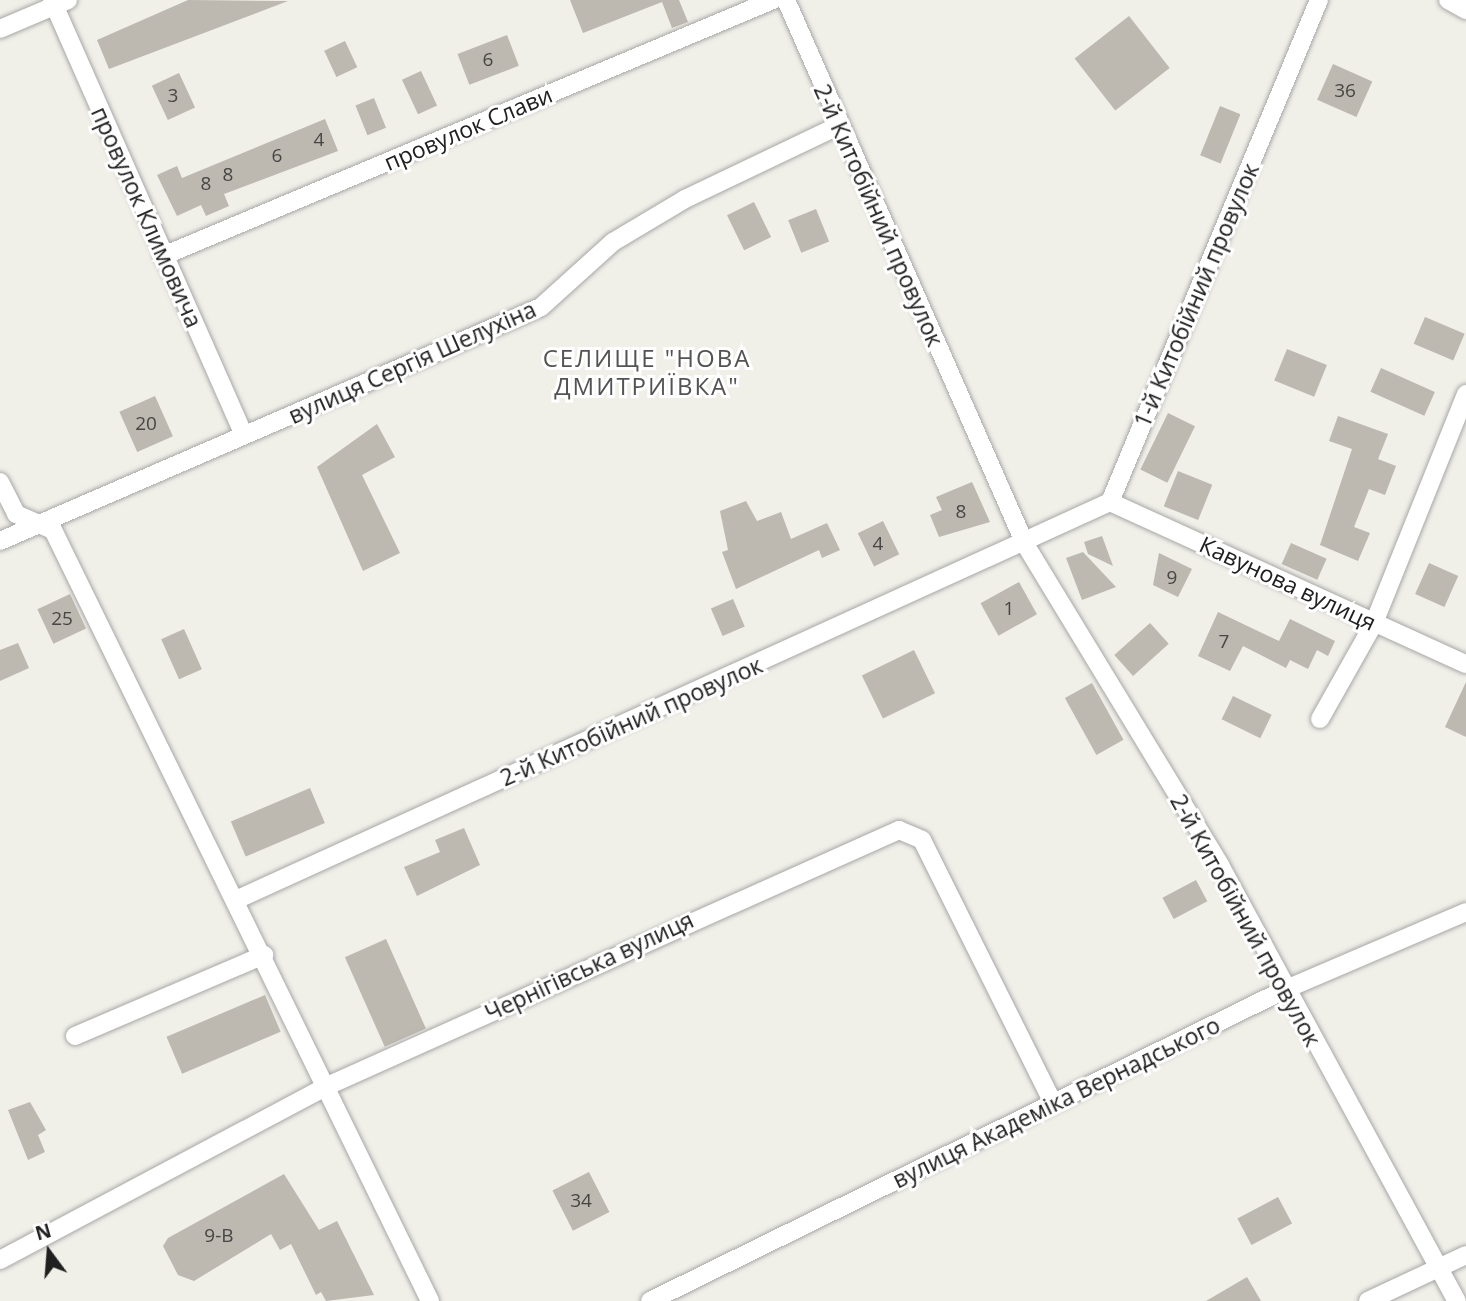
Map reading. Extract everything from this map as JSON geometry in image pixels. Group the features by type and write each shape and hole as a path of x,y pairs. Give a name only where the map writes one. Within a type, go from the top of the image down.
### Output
{"street":[{"name":"провулок Слави","path":"163,256 773,0"},
{"name":"2-й Китобійний провулок","path":"786,0 838,126 1025,544 1220,865 1284,990 1457,1301"},
{"name":"1-й Китобійний провулок","path":"1110,502 1319,0"},
{"path":"1448,0 1466,10"},
{"name":"провулок Климовича","path":"58,2 163,256 243,434"},
{"path":"0,29 58,2"},
{"name":"вулиця Сергія Шелухіна","path":"0,541 541,307 613,242 685,199 838,126"},
{"path":"1320,719 1374,623 1466,394"},
{"path":"0,482 16,514 53,530 238,899 325,1087 430,1301"},
{"path":"1025,544 1110,502"},
{"name":"Кавунова вулиця","path":"1110,502 1466,664"},
{"name":"2-й Китобійний провулок","path":"238,899 1025,544"},
{"name":"Чернігівська вулиця","path":"0,1260 325,1087 764,885 906,830 922,840 1053,1103"},
{"name":"вулиця Академіка Вернадського","path":"650,1301 1284,990 1466,912"},
{"path":"75,1036 264,955"},
{"path":"1368,1301 1466,1255"}],"building":[{"path":"188,0 288,1 109,69 97,40"},
{"path":"570,0 679,0 688,22 672,28 662,2 583,33"},
{"path":"1129,16 1170,68 1115,110 1075,58"},
{"path":"507,35 519,66 469,85 458,54"},
{"path":"345,41 357,67 336,77 324,51"},
{"path":"1333,64 1372,81 1356,117 1317,100"},
{"path":"421,71 437,105 418,114 402,80"},
{"path":"179,73 195,107 168,120 152,86"},
{"path":"374,98 386,128 367,135 355,105"},
{"path":"1220,106 1240,114 1221,163 1200,155"},
{"path":"325,119 338,151 224,194 229,206 206,216 201,205 177,216 157,175 177,166 182,178"},
{"path":"754,202 771,237 744,250 727,215"},
{"path":"816,209 829,241 801,253 788,220"},
{"path":"1425,317 1465,334 1453,360 1414,344"},
{"path":"1287,349 1327,365 1314,397 1274,381"},
{"path":"1381,368 1435,392 1424,416 1370,392"},
{"path":"155,396 173,436 137,452 119,412"},
{"path":"1168,413 1195,426 1167,483 1140,470"},
{"path":"1338,416 1388,434 1378,459 1396,466 1385,495 1369,489 1354,527 1370,533 1358,561 1320,545 1352,449 1329,441"},
{"path":"377,424 395,457 362,475 400,553 363,571 317,467"},
{"path":"1178,471 1212,485 1198,520 1164,506"},
{"path":"972,482 990,522 939,537 930,515 942,510 936,497"},
{"path":"746,501 757,521 781,512 791,539 827,523 840,550 822,558 819,550 736,589 722,552 728,550 720,511"},
{"path":"883,521 899,554 874,567 858,533"},
{"path":"1102,536 1113,566 1088,554 1084,542"},
{"path":"1291,543 1327,559 1317,580 1282,564"},
{"path":"1083,552 1116,587 1082,600 1066,558"},
{"path":"1159,553 1192,569 1178,597 1153,585"},
{"path":"1429,563 1458,576 1444,607 1415,594"},
{"path":"1019,582 1037,614 998,636 981,603"},
{"path":"70,594 86,628 53,644 37,609"},
{"path":"733,599 745,627 723,636 711,608"},
{"path":"1218,612 1279,641 1290,619 1335,641 1328,656 1317,650 1308,669 1290,660 1286,668 1243,646 1230,671 1198,656"},
{"path":"1150,623 1169,644 1133,676 1114,655"},
{"path":"184,629 202,669 179,679 161,639"},
{"path":"18,643 29,668 0,681 0,650"},
{"path":"914,650 935,693 883,719 862,675"},
{"path":"1466,682 1466,737 1445,727"},
{"path":"1092,683 1124,740 1096,755 1065,698"},
{"path":"1233,696 1272,715 1260,738 1222,719"},
{"path":"310,788 325,823 246,857 231,822"},
{"path":"464,828 480,865 417,896 404,867 440,852 435,840"},
{"path":"1196,880 1207,901 1174,919 1162,898"},
{"path":"386,939 426,1029 385,1047 345,957"},
{"path":"265,995 281,1032 182,1074 167,1037"},
{"path":"30,1102 46,1130 38,1135 45,1152 28,1160 8,1110"},
{"path":"589,1172 609,1212 573,1231 552,1191"},
{"path":"284,1174 319,1230 337,1221 374,1295 326,1301 321,1292 316,1295 291,1244 280,1250 271,1234 194,1281 178,1275 163,1246 168,1238"},
{"path":"1278,1197 1292,1223 1251,1245 1237,1219"},
{"path":"1247,1277 1261,1301 1206,1301"}],"district":[{"name":"СЕЛИЩЕ \"НОВА ДМИТРИЇВКА\"","path":"647,372"}]}
